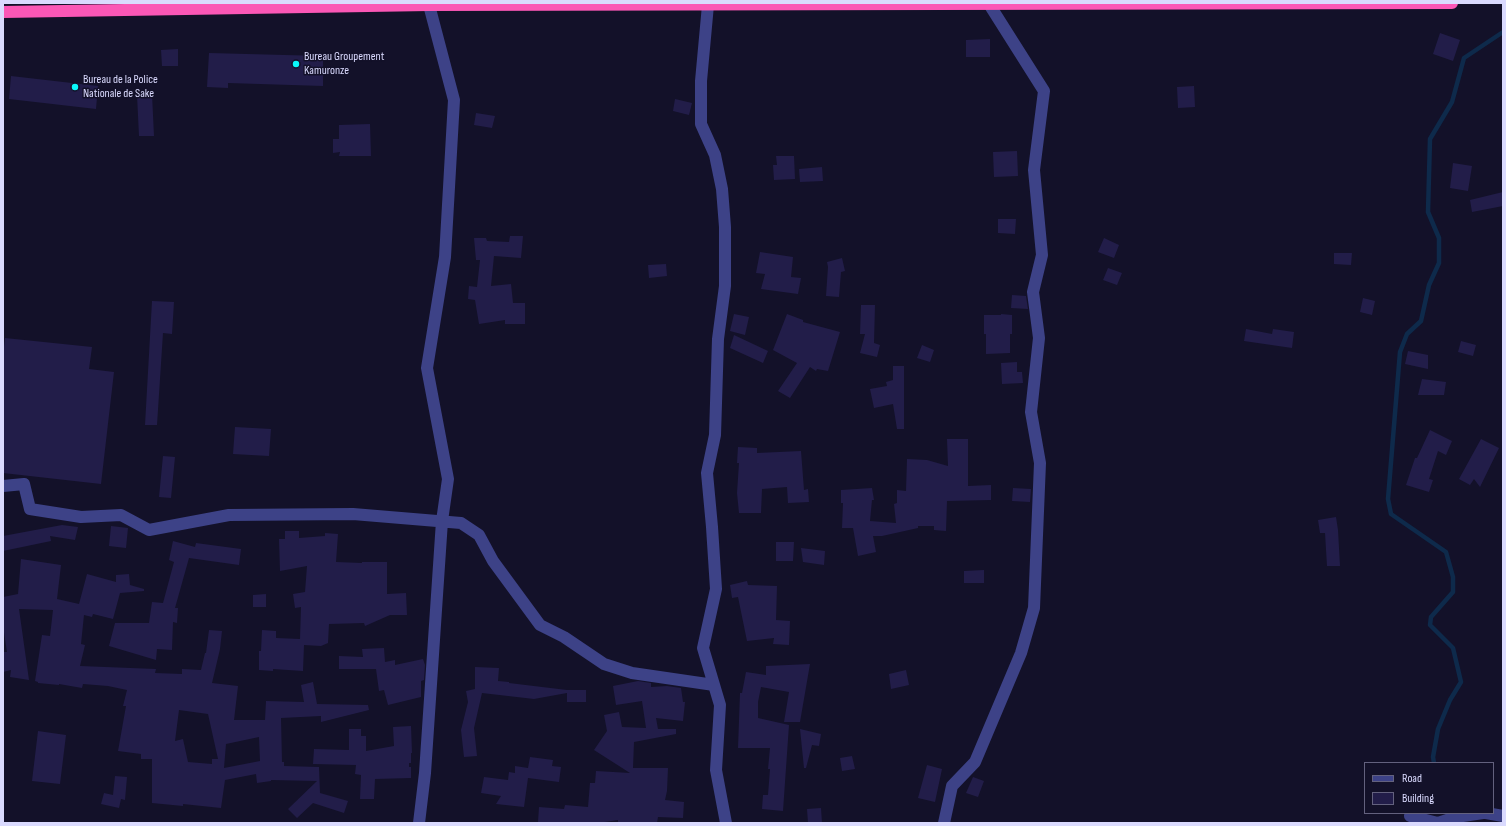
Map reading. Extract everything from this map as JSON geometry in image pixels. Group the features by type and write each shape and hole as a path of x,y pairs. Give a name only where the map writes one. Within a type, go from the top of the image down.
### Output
{"highway":[{"path":"3,12 429,5 1452,3"}],"street":[{"path":"944,823 952,786 975,762 1021,653 1034,608 1040,463 1031,412 1039,338 1033,292 1042,254 1034,170 1044,91 989,4"},
{"path":"419,823 425,766 442,521 448,479 426,368 445,257 454,100 429,5"},
{"path":"708,5 701,81 701,124 715,155 722,188 725,227 725,286 718,339 715,435 707,473 716,589 703,648 720,705 716,770 726,823"},
{"path":"3,486 24,484 30,509 81,517 121,515 149,530 229,515 353,514 461,523 479,535 493,561 540,625 564,637 604,664 632,674 714,684"},
{"path":"1410,816 1438,823 1456,817 1478,814"},
{"path":"1491,814 1503,816"}],"building":[{"path":"1440,33 1460,40 1453,61 1433,54"},
{"path":"990,39 990,57 966,57 966,40"},
{"path":"178,49 178,66 162,66 161,50"},
{"path":"209,53 323,56 323,86 228,83 228,88 207,87"},
{"path":"11,76 98,86 96,109 9,99"},
{"path":"1194,86 1195,107 1178,108 1177,87"},
{"path":"152,94 154,136 139,136 137,95"},
{"path":"675,99 692,103 689,115 673,111"},
{"path":"476,113 495,116 492,128 474,125"},
{"path":"370,124 371,156 339,156 340,152 333,153 333,139 339,139 339,125"},
{"path":"1017,151 1018,176 994,177 993,152"},
{"path":"776,156 794,156 795,179 774,180 773,165 777,165"},
{"path":"1453,163 1472,166 1468,191 1450,188"},
{"path":"822,167 823,181 800,182 799,169"},
{"path":"1503,192 1503,206 1472,212 1470,200"},
{"path":"998,219 1016,219 1015,234 998,233"},
{"path":"510,236 523,236 521,258 494,256 491,286 511,284 513,303 525,303 525,324 505,324 505,320 479,324 475,300 468,299 469,286 477,287 480,260 476,260 474,238 486,238 487,241 509,242"},
{"path":"1104,238 1119,245 1114,258 1098,252"},
{"path":"760,252 793,257 791,277 801,278 798,294 761,289 765,274 756,273"},
{"path":"1334,253 1352,253 1351,265 1334,264"},
{"path":"842,258 845,271 841,272 839,297 826,296 827,262"},
{"path":"666,264 667,276 649,278 648,265"},
{"path":"1108,268 1122,273 1117,285 1103,280"},
{"path":"1012,295 1026,296 1028,309 1011,308"},
{"path":"1363,298 1375,301 1372,315 1360,312"},
{"path":"152,301 174,302 172,334 163,333 157,425 145,425"},
{"path":"861,305 875,305 874,343 880,345 877,357 860,353 865,334 860,334"},
{"path":"734,314 749,317 745,335 730,331"},
{"path":"787,314 803,320 803,322 840,332 828,371 817,369 816,371 810,367 790,398 778,391 797,363 773,350"},
{"path":"984,315 1012,315 1010,353 986,354"},
{"path":"1246,329 1272,334 1273,329 1294,332 1292,348 1244,341"},
{"path":"734,335 768,351 763,363 730,348"},
{"path":"5,338 92,347 89,369 114,372 101,484 3,473 3,355"},
{"path":"1461,341 1476,345 1473,356 1458,352"},
{"path":"922,345 934,350 930,362 917,358"},
{"path":"1408,351 1428,355 1428,369 1405,364"},
{"path":"1017,362 1017,372 1022,372 1023,383 1002,384 1001,363"},
{"path":"893,366 904,366 904,429 897,429 893,404 874,408 870,389 887,386 886,382 893,380"},
{"path":"1422,379 1446,382 1444,395 1418,395"},
{"path":"235,427 271,429 269,456 233,454"},
{"path":"1430,430 1452,441 1446,455 1438,451 1429,479 1433,480 1429,492 1406,485 1415,458 1417,458"},
{"path":"947,439 968,439 968,486 991,485 991,500 947,501 946,531 934,530 934,526 918,526 918,528 882,536 873,536 876,552 858,556 853,528 842,528 843,503 841,503 841,490 872,488 874,500 872,500 870,521 896,523 894,504 897,503 897,490 906,491 907,459 927,460 948,466"},
{"path":"1481,439 1499,448 1480,487 1474,479 1470,485 1459,479"},
{"path":"738,447 757,448 757,453 801,451 804,490 808,489 809,502 788,503 787,487 762,489 761,513 739,513 737,493 739,463 737,463"},
{"path":"163,456 175,457 171,498 159,497"},
{"path":"1013,488 1031,489 1030,502 1012,501"},
{"path":"1336,517 1340,566 1327,566 1325,533 1320,533 1318,520"},
{"path":"62,525 78,527 75,540 50,536 51,541 3,551 3,536"},
{"path":"111,526 128,528 126,548 109,546"},
{"path":"285,531 299,531 299,538 325,536 325,533 338,534 336,562 387,562 387,594 406,593 407,615 390,615 365,626 364,623 329,624 328,643 321,646 304,645 303,671 273,669 273,671 259,670 259,651 261,651 262,630 276,631 276,638 300,639 301,607 295,608 293,594 305,592 307,566 280,571 279,539 285,539"},
{"path":"173,541 195,547 196,543 241,549 239,565 189,558 175,608 178,608 177,623 173,622 172,650 157,649 156,660 109,646 115,623 149,623 152,602 163,603 174,562 169,560"},
{"path":"776,542 794,542 793,561 776,561"},
{"path":"801,548 825,551 824,565 803,562"},
{"path":"21,559 61,565 57,599 79,604 87,574 116,582 116,575 129,574 130,585 144,589 144,591 120,593 113,619 93,614 92,617 84,615 81,644 85,645 80,666 156,669 155,673 182,674 182,669 201,670 206,653 209,630 222,631 220,649 212,683 238,686 234,720 265,720 266,701 304,702 301,685 313,682 317,704 368,705 369,710 321,722 321,716 281,718 282,762 284,762 284,766 319,767 320,793 348,801 344,813 313,803 297,818 288,809 317,781 271,780 257,783 256,774 225,780 221,808 183,804 183,806 152,803 152,759 141,759 141,754 118,751 126,706 123,706 127,690 108,686 83,684 82,688 59,684 38,683 35,681 42,635 50,636 53,610 19,609 29,680 10,677 11,670 3,672 3,652 7,652 3,626 3,597 18,594","holes":["179,710 208,714 218,759 212,759 212,764 188,762 183,739 175,741","259,737 260,761 224,768 226,744"]},
{"path":"984,570 984,583 964,583 964,571"},
{"path":"747,581 748,585 777,586 776,620 790,621 789,645 773,644 774,638 747,641 738,597 732,598 730,585"},
{"path":"266,594 266,607 253,607 253,595"},
{"path":"384,648 385,662 395,660 395,665 423,659 425,665 424,680 421,681 421,697 388,705 384,690 379,691 376,669 339,669 339,656 363,657 362,649"},
{"path":"810,664 800,722 784,722 789,692 761,687 758,702 758,718 789,725 783,811 762,809 763,795 768,795 770,748 738,748 740,693 742,693 746,672 766,675 766,666"},
{"path":"475,667 499,668 498,681 567,690 586,690 586,702 567,702 567,693 534,699 482,693 474,728 477,756 464,757 461,730 468,702 466,691 475,689"},
{"path":"906,670 909,685 891,689 889,674"},
{"path":"638,681 651,683 651,687 667,686 681,688 683,702 685,702 683,721 656,718 658,729 676,729 676,734 634,742 633,768 668,768 665,800 684,802 683,818 658,817 657,823 618,823 618,820 598,823 538,822 539,807 564,809 565,805 588,807 590,783 595,783 596,771 630,773 594,750 607,731 604,715 619,712 622,727 646,728 642,701 616,705 613,686"},
{"path":"411,726 412,753 409,767 411,767 411,778 375,779 374,799 360,799 361,775 355,774 356,765 313,764 314,749 349,750 349,729 361,729 361,736 366,736 366,751 394,746 393,727"},
{"path":"800,729 821,734 819,746 812,745 806,768 804,768"},
{"path":"38,731 66,735 60,784 32,781"},
{"path":"852,756 855,769 842,771 840,758"},
{"path":"530,757 553,760 552,766 561,767 559,782 528,778 524,807 496,804 501,796 481,793 484,777 508,780 509,772 515,773 515,766 528,768"},
{"path":"927,765 942,769 935,802 918,798"},
{"path":"115,776 127,777 125,800 121,799 119,808 101,804 104,793 113,795"},
{"path":"973,777 984,781 978,797 966,793"},
{"path":"821,808 822,823 808,823 807,809"}],"waterway":[{"path":"1434,762 1433,757 1438,729 1450,700 1461,682 1453,648 1430,625 1431,617 1453,592 1453,577 1446,552 1391,514 1388,499 1400,352 1407,334 1421,321 1429,285 1439,263 1439,238 1428,212 1430,139 1452,102 1464,58 1503,32"}],"place":[{"name":"Bureau Groupement Kamuronze","path":"296,64"},
{"name":"Bureau de la Police Nationale de Sake","path":"75,87"}]}
